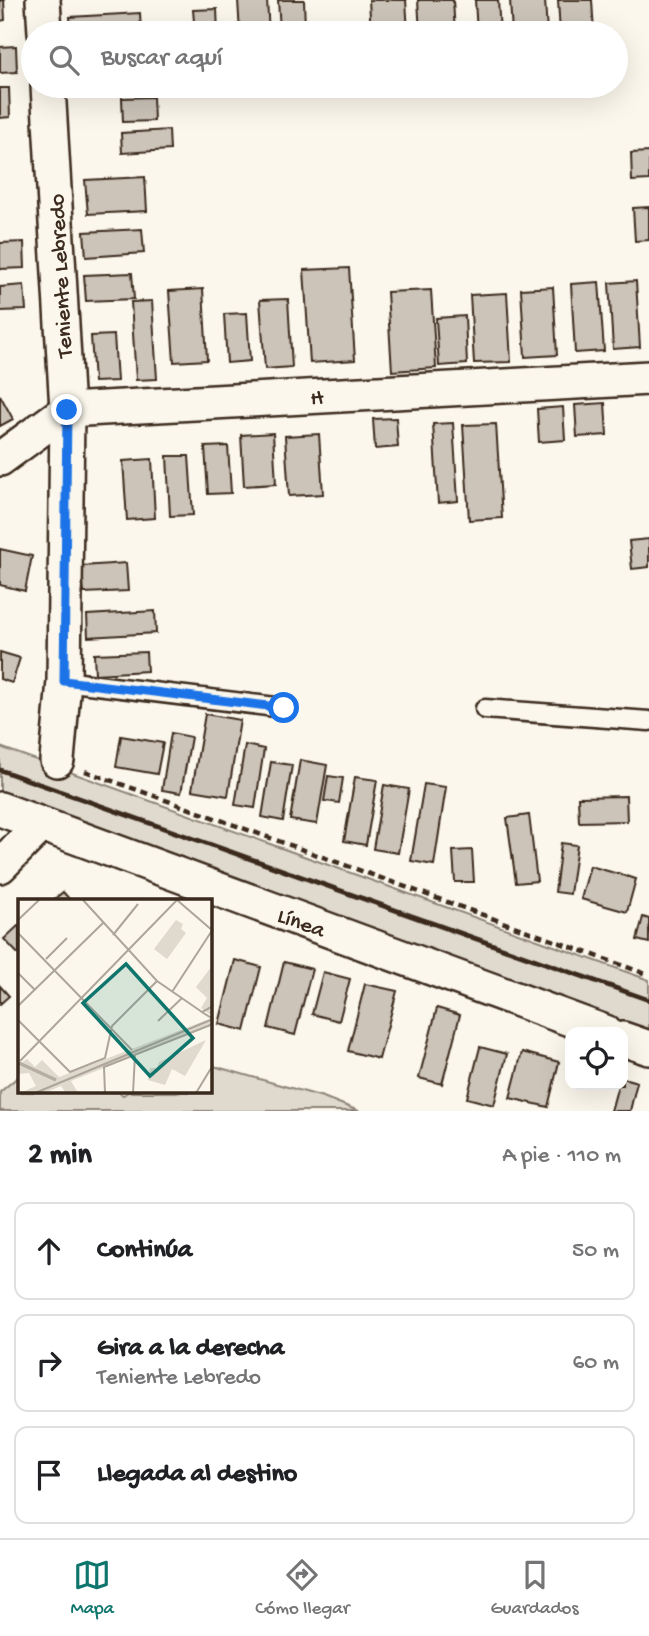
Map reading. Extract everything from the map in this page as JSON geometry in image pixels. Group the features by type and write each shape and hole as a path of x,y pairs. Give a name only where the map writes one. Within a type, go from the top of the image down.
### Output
{"street":[{"path":"43,0 44,21"},
{"name":"Teniente Lebredo","path":"49,98 67,410 64,681 57,760"},
{"name":"H","path":"67,410 649,378"},
{"path":"0,459 67,410"},
{"name":"Línea","path":"0,810 591,1027"},
{"path":"0,866 41,825"},
{"path":"628,1041 649,1048"}],"lane":[{"path":"64,681 284,708"},
{"path":"485,709 649,722"}],"path":[{"path":"57,760 649,975"}],"shaded area":[{"path":"0,747 649,980 649,1054 628,1046 628,1027 577,1027 0,811"},
{"path":"212,1066 323,1097 359,1111 0,1111 0,1092 18,1077 18,1094 212,1094"}],"building":[{"path":"0,0 4,0 5,20 0,21"},
{"path":"238,0 267,0 268,21 239,21"},
{"path":"278,0 304,0 305,21 279,21"},
{"path":"369,0 406,0 407,21 370,21"},
{"path":"418,0 453,0 454,21 419,21"},
{"path":"475,0 498,0 499,21 476,21"},
{"path":"510,0 545,0 546,21 511,21"},
{"path":"558,0 592,0 593,21 559,21"},
{"path":"217,9 218,21 194,21 193,10"},
{"path":"140,13 140,21 70,21 70,17"},
{"path":"16,46 17,72 0,73 0,47"},
{"path":"0,88 9,88 10,117 0,118"},
{"path":"122,98 153,98 154,121 123,122"},
{"path":"169,130 170,150 122,153 121,133"},
{"path":"649,152 649,180 632,181 631,153"},
{"path":"145,177 147,211 88,214 85,180"},
{"path":"649,207 649,240 635,241 633,208"},
{"path":"142,229 144,253 86,257 84,232"},
{"path":"24,242 25,268 0,269 0,243"},
{"path":"349,268 355,360 310,363 304,270"},
{"path":"132,273 134,299 86,301 84,275"},
{"path":"636,281 640,347 613,349 609,283"},
{"path":"599,282 604,351 575,353 571,284"},
{"path":"24,285 26,310 0,311 0,287"},
{"path":"553,287 557,355 525,357 521,289"},
{"path":"203,289 207,360 174,362 169,291"},
{"path":"431,290 436,368 392,371 387,292"},
{"path":"507,293 511,362 474,363 470,295"},
{"path":"288,299 292,367 265,369 260,300"},
{"path":"152,301 157,379 136,380 131,302"},
{"path":"247,313 250,361 227,363 224,314"},
{"path":"465,316 467,364 439,366 436,318"},
{"path":"114,335 117,381 94,382 91,336"},
{"path":"0,395 13,419 0,426"},
{"path":"605,403 607,435 577,437 575,405"},
{"path":"563,407 565,440 539,442 537,409"},
{"path":"396,418 398,447 375,449 373,419"},
{"path":"453,423 458,501 438,503 433,424"},
{"path":"496,424 502,518 469,520 463,425"},
{"path":"273,433 276,484 244,486 241,435"},
{"path":"319,434 323,494 289,496 285,436"},
{"path":"228,446 231,493 208,494 205,447"},
{"path":"167,456 189,456 193,515 170,516"},
{"path":"152,459 155,518 127,520 123,461"},
{"path":"649,539 649,567 632,569 629,541"},
{"path":"0,549 32,556 25,591 0,585"},
{"path":"126,563 128,591 84,593 82,566"},
{"path":"155,611 156,633 88,637 87,615"},
{"path":"0,652 20,658 12,683 0,679"},
{"path":"146,652 147,671 95,674 94,654"},
{"path":"205,714 240,720 228,796 192,790"},
{"path":"171,733 191,737 181,793 162,790"},
{"path":"121,736 163,743 157,774 116,767"},
{"path":"245,745 264,749 255,808 235,805"},
{"path":"300,760 327,765 317,824 290,820"},
{"path":"271,762 292,765 283,821 262,817"},
{"path":"328,776 343,778 339,803 324,801"},
{"path":"355,777 377,780 366,845 344,841"},
{"path":"424,784 446,787 434,865 411,861"},
{"path":"384,785 409,789 398,853 373,849"},
{"path":"626,796 627,821 579,822 578,797"},
{"path":"529,815 537,881 516,883 507,818"},
{"path":"561,843 577,845 570,894 555,892"},
{"path":"472,850 474,882 455,882 453,851"},
{"path":"590,866 636,879 627,912 581,899"},
{"path":"63,892 69,899 54,899"},
{"path":"643,917 649,919 649,943 637,940"},
{"path":"18,926 18,954 4,939"},
{"path":"235,960 261,967 245,1031 219,1024"},
{"path":"284,962 312,969 295,1035 268,1028"},
{"path":"323,972 350,979 339,1021 312,1014"},
{"path":"365,984 397,991 379,1059 348,1051"},
{"path":"0,986 9,996 0,1004"},
{"path":"437,1008 460,1015 442,1084 419,1078"},
{"path":"480,1047 507,1054 494,1105 467,1098"},
{"path":"522,1052 559,1062 548,1107 510,1098"},
{"path":"628,1079 637,1082 630,1111 611,1111 617,1090 628,1090"}],"railway":[{"path":"0,770 649,1000"}],"route":[{"path":"67,410 64,681 284,708"}]}
